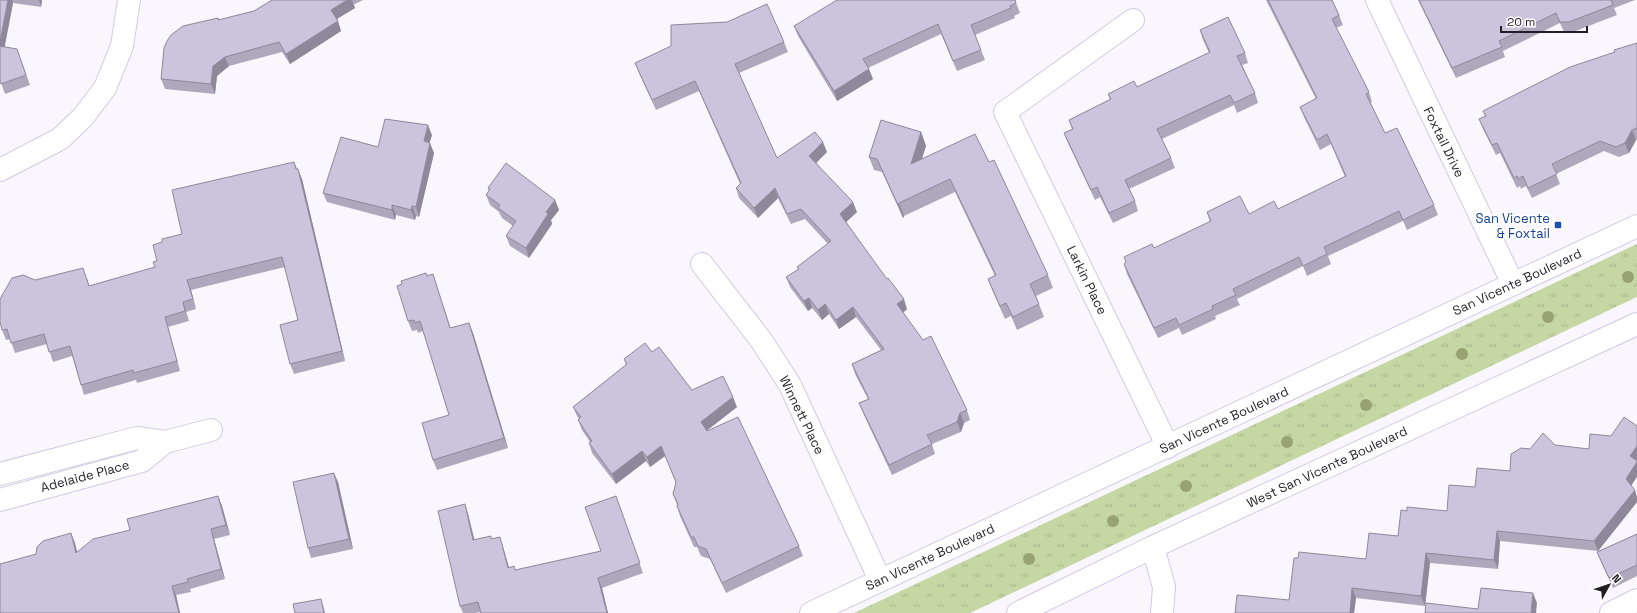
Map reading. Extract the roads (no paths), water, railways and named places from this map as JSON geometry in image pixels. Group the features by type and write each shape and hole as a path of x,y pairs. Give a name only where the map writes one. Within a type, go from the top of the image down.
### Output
{"street":[{"path":"0,170 60,139 83,117 105,88 122,46 129,0"},
{"name":"Foxtail Drive","path":"1377,0 1512,284"},
{"name":"Larkin Place","path":"1133,20 1005,112 1168,447"},
{"name":"San Vicente Boulevard","path":"810,613 1168,447 1637,226"},
{"name":"Winnett Place","path":"702,264 761,340 790,385 880,580"},
{"name":"West San Vicente Boulevard","path":"1018,613 1153,548 1637,324"},
{"name":"Adelaide Place","path":"0,474 137,438 165,442 211,430"},
{"name":"Adelaide Place","path":"0,500 142,460 165,442"},
{"path":"1153,548 1164,587 1162,613"},
{"path":"1610,613 1637,600"}],"place":[{"name":"San Vicente & Foxtail","path":"1558,225"}]}
